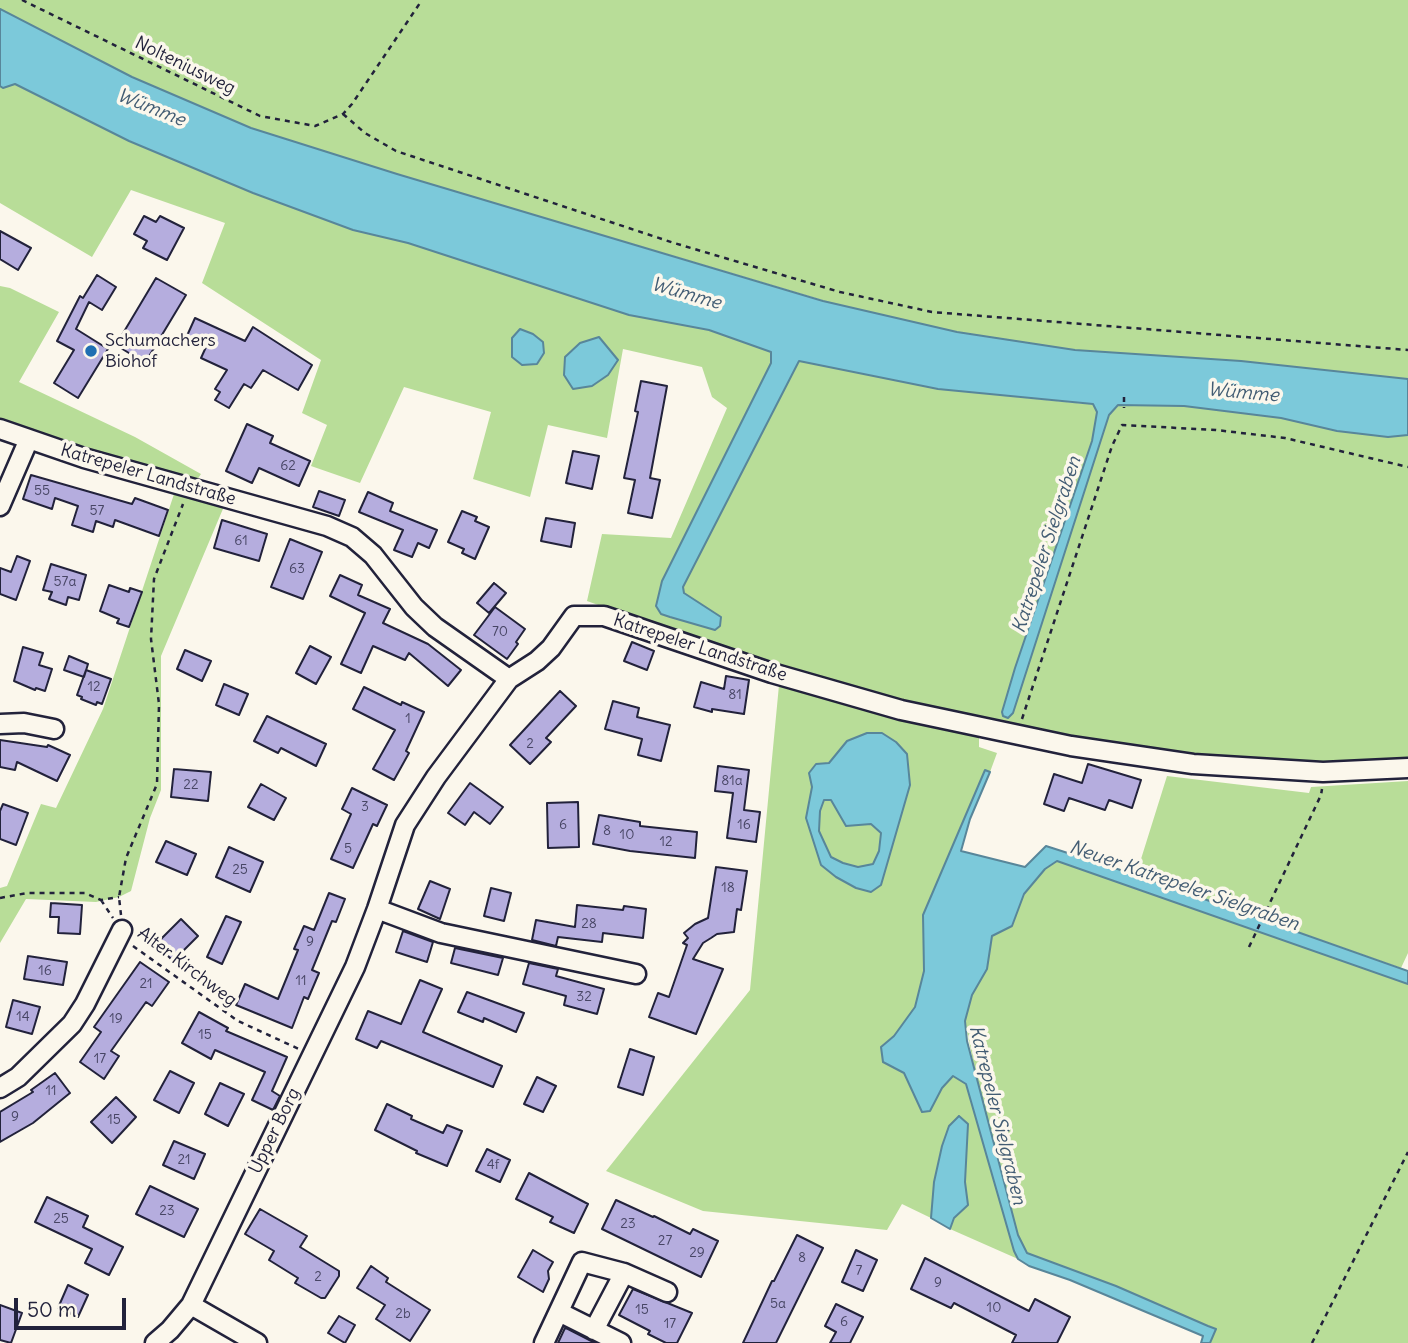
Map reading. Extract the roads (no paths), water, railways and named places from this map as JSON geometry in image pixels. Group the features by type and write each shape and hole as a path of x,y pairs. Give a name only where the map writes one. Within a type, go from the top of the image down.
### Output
{"street":[{"name":"Katrepeler Landstraße","path":"0,429 85,458 327,526 352,537 373,555 414,607 435,627 509,679 537,661 551,648 574,616 604,616 772,673 901,710 1071,746 1193,764 1323,772 1408,768"},
{"path":"0,506 29,439"},
{"name":"Upper Borg","path":"155,1343 191,1305 355,967 405,825 436,777 491,707 509,679"},
{"path":"0,724 24,723 54,729"},
{"path":"377,909 441,933 636,974"},
{"path":"0,1088 18,1077 72,1024 122,930"},
{"path":"544,1343 582,1262 624,1273 667,1292"},
{"path":"594,1330 624,1273"},
{"path":"191,1305 257,1343"},
{"path":"559,1312 621,1343"}],"water":[{"name":"Wümme","path":"0,9 132,77 251,128 823,301 957,332 1075,350 1241,361 1408,379 1408,435 1388,437 1337,431 1281,418 1184,406 1118,405 1109,415 1013,713 1008,718 1003,716 1002,712 1015,668 1092,441 1097,412 1093,404 938,389 799,361 683,587 684,593 721,617 720,626 715,630 670,617 661,614 656,606 662,581 771,363 771,352 709,330 629,315 408,243 353,230 253,193 129,141 15,84 3,88 0,86"},
{"path":"520,329 543,342 544,353 537,364 522,365 512,357 512,338"},
{"path":"599,337 618,360 608,375 592,386 573,389 564,375 565,357 580,343"},
{"path":"867,733 882,733 896,742 907,754 910,785 881,885 871,892 856,888 821,865 806,818 812,787 809,773 816,764 829,763 847,741","holes":["824,800 831,800 846,826 871,824 881,833 879,851 873,864 858,867 831,857 819,831 820,811"]},
{"path":"985,770 990,772 970,819 961,851 1025,867 1046,846 1408,971 1408,984 1057,861 1045,869 1024,894 1012,926 992,936 987,969 972,995 965,1021 967,1041 1018,1235 1027,1253 1116,1286 1216,1329 1210,1343 1201,1343 1203,1336 1070,1280 1029,1266 1018,1259 966,1084 953,1076 942,1088 930,1111 922,1112 904,1073 883,1062 881,1047 894,1036 915,1007 924,971 923,915"},
{"path":"959,1116 968,1124 965,1182 968,1205 954,1218 950,1229 931,1218 934,1182 942,1146 949,1126"}],"place":[{"name":"Schumachers Biohof","path":"91,351"}],"water label":[{"name":"Katrepeler Sielgraben","path":"1047,545"},
{"name":"Neuer Katrepeler Sielgraben","path":"1184,886"},
{"name":"Katrepeler Sielgraben","path":"997,1115"}]}
